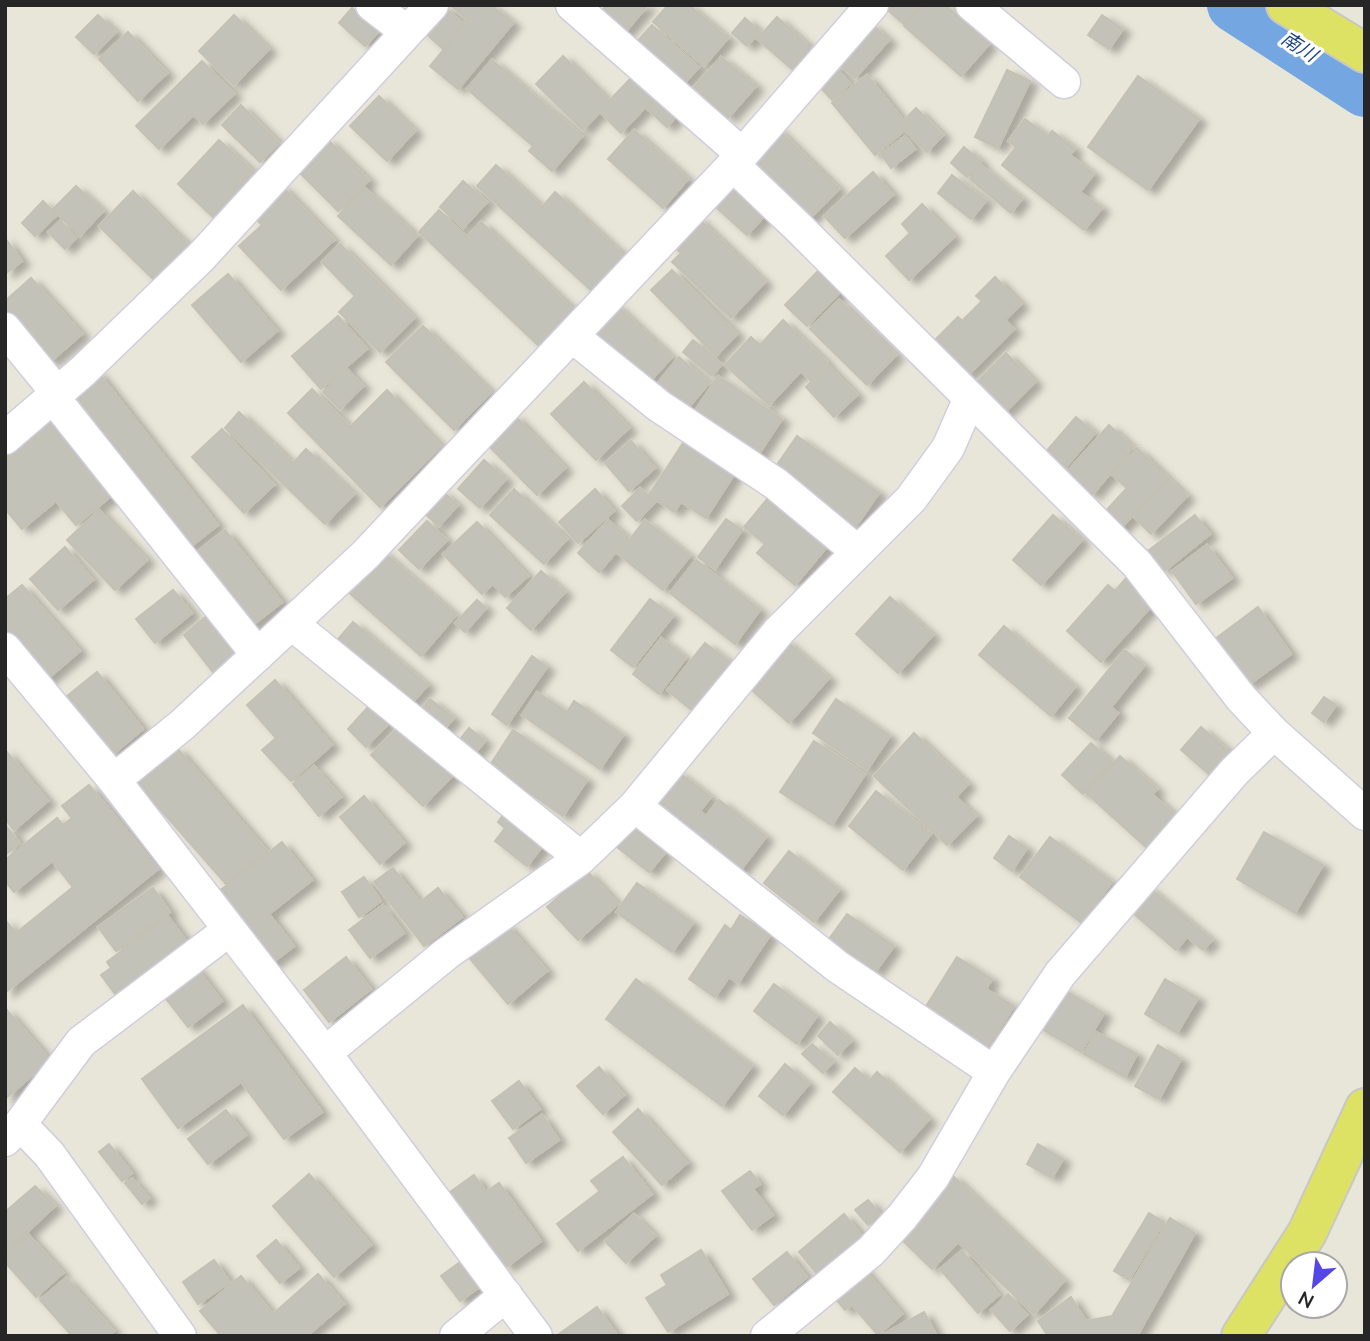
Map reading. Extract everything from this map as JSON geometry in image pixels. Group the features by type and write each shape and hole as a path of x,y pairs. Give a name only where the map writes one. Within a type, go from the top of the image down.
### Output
{"main road":[{"path":"1286,5 1365,53"},
{"path":"1241,1336 1307,1233 1365,1108"}],"street":[{"path":"372,5 407,32"},
{"path":"5,438 83,371 201,257 432,5"},
{"path":"572,5 738,159 799,228 1137,564 1241,698 1274,733 1365,814"},
{"path":"114,780 182,725 365,555 738,159 872,5"},
{"path":"972,5 1064,82"},
{"path":"5,330 54,390 56,401 258,655"},
{"path":"572,336 659,406 776,484 858,552"},
{"path":"325,1054 446,954 581,858 635,806 779,631 911,499 948,448 970,398"},
{"path":"292,624 581,858"},
{"path":"5,649 114,780 325,1054 536,1336"},
{"path":"767,1336 871,1251 902,1217 933,1177 994,1072 1060,974 1234,772 1274,733"},
{"path":"635,806 838,967 994,1072"},
{"path":"180,1336 49,1154 12,1132 81,1042 229,930"},
{"path":"456,1336 506,1295"}],"building":[{"path":"443,5 464,25 442,48 421,29"},
{"path":"450,5 491,5 513,23 458,89 430,66 468,20"},
{"path":"606,5 648,5 623,35 599,15"},
{"path":"668,5 689,5 728,38 704,66 653,22"},
{"path":"919,5 904,24 884,7"},
{"path":"922,5 945,5 989,44 961,76 904,26"},
{"path":"352,8 379,31 365,46 339,23"},
{"path":"98,15 116,32 94,54 76,37"},
{"path":"234,15 269,49 234,85 199,51"},
{"path":"1102,15 1123,29 1109,49 1088,35"},
{"path":"777,17 811,48 792,69 757,39"},
{"path":"745,18 760,32 747,46 732,33"},
{"path":"870,23 889,40 855,78 836,62"},
{"path":"652,25 699,67 682,86 635,44"},
{"path":"128,32 167,73 138,101 99,59"},
{"path":"563,56 609,101 632,77 654,98 621,133 600,112 583,130 536,84"},
{"path":"721,57 756,86 728,118 694,87"},
{"path":"492,60 582,136 552,171 529,151 533,146 467,89"},
{"path":"202,61 234,94 203,124 193,115 159,149 136,126"},
{"path":"832,63 850,84 832,100 814,80"},
{"path":"1007,70 1030,81 998,148 975,137"},
{"path":"867,75 909,127 875,155 832,103"},
{"path":"1138,76 1199,119 1148,190 1088,147"},
{"path":"659,95 679,113 667,127 647,109"},
{"path":"379,96 415,131 387,161 350,126"},
{"path":"241,105 279,143 260,162 222,125"},
{"path":"916,108 943,135 927,152 906,132 912,126 905,119"},
{"path":"1025,119 1048,136 1052,131 1075,149 1070,155 1094,174 1080,192 1102,208 1084,230 1002,165 1016,147 1008,141"},
{"path":"776,127 839,189 807,221 745,159"},
{"path":"634,130 688,179 663,208 608,159"},
{"path":"905,136 915,149 891,168 881,154"},
{"path":"327,139 369,180 338,211 297,170"},
{"path":"219,140 256,174 214,218 178,184"},
{"path":"964,147 981,161 967,177 951,163"},
{"path":"496,165 542,207 555,192 626,257 593,292 477,186"},
{"path":"981,165 1022,199 1011,213 970,179"},
{"path":"873,172 893,195 845,238 824,216"},
{"path":"952,175 986,201 971,219 938,193"},
{"path":"729,179 767,213 747,235 709,201"},
{"path":"463,181 487,202 463,228 440,207"},
{"path":"281,185 334,240 281,290 239,246 262,225 251,213"},
{"path":"76,186 103,211 80,236 53,209"},
{"path":"365,188 417,236 391,265 338,216"},
{"path":"133,191 189,246 155,281 99,226"},
{"path":"43,201 57,215 35,236 22,223"},
{"path":"922,204 954,237 909,280 886,256 910,233 902,224"},
{"path":"439,210 467,237 481,222 574,310 539,346 419,232"},
{"path":"697,217 765,282 731,318 672,262 681,253 671,244"},
{"path":"60,221 76,238 65,249 48,232"},
{"path":"5,238 22,261 5,274"},
{"path":"340,244 414,318 380,352 339,312 355,296 322,262"},
{"path":"822,267 844,288 807,326 785,305"},
{"path":"672,270 737,334 716,356 651,290"},
{"path":"228,274 277,331 241,362 192,305"},
{"path":"995,277 1021,304 1005,320 1014,329 967,376 933,342 958,317 962,321 982,301 976,296"},
{"path":"31,278 82,334 50,362 5,312 5,301"},
{"path":"839,300 896,355 867,385 810,329"},
{"path":"614,303 672,357 644,388 586,334"},
{"path":"338,316 367,349 321,389 292,356"},
{"path":"783,320 827,362 810,380 801,371 769,405 725,365 751,337 760,345"},
{"path":"423,326 491,392 454,430 386,362"},
{"path":"693,340 722,364 712,376 683,352"},
{"path":"1006,353 1035,382 1003,414 974,385"},
{"path":"679,357 709,383 682,415 652,390"},
{"path":"828,365 857,395 834,417 806,387"},
{"path":"347,369 363,386 340,409 323,392"},
{"path":"97,371 218,525 185,551 138,490 145,485 72,391"},
{"path":"718,376 782,419 755,460 691,417"},
{"path":"584,382 629,428 596,460 551,414"},
{"path":"312,389 350,427 387,390 441,446 380,507 288,413"},
{"path":"239,412 293,463 306,449 354,494 325,524 225,428"},
{"path":"52,414 116,492 76,525 56,501 22,529 5,509 5,453"},
{"path":"514,415 565,468 537,495 485,442"},
{"path":"1076,417 1095,433 1064,469 1045,453"},
{"path":"1109,425 1133,447 1092,495 1066,473"},
{"path":"222,429 274,485 244,513 192,457"},
{"path":"797,436 879,493 854,529 772,472"},
{"path":"687,437 737,470 706,518 681,502 674,512 649,495"},
{"path":"631,441 655,468 629,491 605,463"},
{"path":"1137,448 1168,478 1119,530 1102,515 1127,488 1112,475"},
{"path":"484,460 506,479 480,508 458,489"},
{"path":"1169,479 1187,496 1151,534 1134,517"},
{"path":"640,488 655,502 637,521 622,506"},
{"path":"514,489 567,539 544,564 490,515"},
{"path":"595,489 614,511 578,543 559,522"},
{"path":"442,491 458,505 439,526 423,512"},
{"path":"773,492 832,541 795,585 757,553 765,544 744,527"},
{"path":"99,510 147,560 115,590 67,540"},
{"path":"1053,515 1082,540 1041,585 1013,560"},
{"path":"1195,515 1210,534 1164,571 1148,551"},
{"path":"726,519 742,530 715,569 698,557"},
{"path":"608,520 628,538 599,572 578,553"},
{"path":"645,520 690,556 663,590 618,554"},
{"path":"427,521 447,540 419,569 399,550"},
{"path":"477,522 528,576 505,597 493,584 482,594 443,554"},
{"path":"225,530 282,602 249,628 192,556"},
{"path":"1207,545 1232,578 1196,604 1172,571"},
{"path":"65,547 93,580 58,610 30,579"},
{"path":"381,550 456,615 421,656 346,590"},
{"path":"696,560 760,610 735,644 670,593"},
{"path":"541,571 565,592 531,630 507,608"},
{"path":"1128,576 1156,601 1101,662 1067,631 1108,585 1115,591"},
{"path":"22,585 80,651 45,681 5,635 5,599"},
{"path":"173,590 192,613 155,643 136,619"},
{"path":"890,597 933,635 898,673 856,634"},
{"path":"650,599 673,616 633,667 611,650"},
{"path":"477,600 486,608 465,632 455,623"},
{"path":"1258,607 1291,654 1248,685 1215,639"},
{"path":"210,613 243,655 216,676 184,635"},
{"path":"353,622 428,685 407,708 333,645"},
{"path":"1004,626 1075,687 1051,716 979,655"},
{"path":"661,638 686,658 659,694 633,674"},
{"path":"784,639 829,678 789,723 745,684"},
{"path":"705,643 731,663 693,711 667,690"},
{"path":"1125,650 1144,666 1111,707 1118,713 1096,740 1069,718"},
{"path":"532,656 547,667 507,725 492,714"},
{"path":"97,672 143,729 112,755 66,697"},
{"path":"275,680 332,745 291,781 262,750 276,738 247,705"},
{"path":"537,692 567,712 574,701 623,735 600,769 522,715"},
{"path":"1324,697 1336,705 1324,722 1312,713"},
{"path":"430,699 454,718 440,734 417,715"},
{"path":"836,699 890,736 867,770 813,733"},
{"path":"369,706 388,724 366,747 348,729"},
{"path":"402,724 454,774 423,806 371,755"},
{"path":"1201,727 1231,753 1211,776 1181,750"},
{"path":"469,728 485,741 473,756 457,743"},
{"path":"513,730 587,780 563,816 490,765"},
{"path":"914,733 968,784 956,797 976,816 947,845 874,776"},
{"path":"814,741 865,774 832,825 780,792"},
{"path":"1091,743 1112,762 1083,794 1062,775"},
{"path":"177,748 267,851 227,885 137,783"},
{"path":"5,750 48,801 14,830 5,819"},
{"path":"1120,756 1157,789 1152,794 1176,816 1147,848 1086,793"},
{"path":"314,766 341,797 319,816 293,784"},
{"path":"677,771 711,797 700,811 706,816 719,800 766,837 739,872 652,803"},
{"path":"89,785 158,869 5,993 5,920 16,933 73,887 52,861 14,892 5,881 5,860 57,818 63,825 72,818 62,806"},
{"path":"876,791 931,834 903,870 849,826"},
{"path":"364,796 404,843 380,864 340,817"},
{"path":"506,811 546,842 527,866 495,841 505,828 498,822"},
{"path":"5,825 20,843 5,855"},
{"path":"633,827 665,853 649,872 617,847"},
{"path":"1264,832 1323,865 1295,913 1237,879"},
{"path":"1009,836 1027,848 1012,871 994,858"},
{"path":"1050,837 1112,882 1082,923 1020,877"},
{"path":"282,842 312,880 269,914 294,946 268,966 213,896"},
{"path":"789,851 839,890 814,922 764,883"},
{"path":"393,868 420,902 438,888 462,917 424,946 374,882"},
{"path":"587,871 618,904 578,940 547,907"},
{"path":"364,877 381,901 359,917 342,892"},
{"path":"637,883 693,923 672,952 616,912"},
{"path":"1147,886 1212,940 1203,950 1187,937 1176,950 1128,909"},
{"path":"153,888 170,912 116,951 98,927"},
{"path":"383,905 404,933 370,958 349,930"},
{"path":"847,914 894,946 875,972 829,939"},
{"path":"740,915 770,935 738,983 729,977 715,997 689,979 725,925 731,930"},
{"path":"168,916 189,945 118,998 101,975 111,968 107,962"},
{"path":"505,923 547,971 508,1004 467,955"},
{"path":"346,957 371,989 329,1022 304,990"},
{"path":"957,957 992,979 986,989 1014,1006 988,1048 925,1008"},
{"path":"194,965 222,1001 188,1027 160,991"},
{"path":"636,979 752,1066 722,1106 606,1019"},
{"path":"1165,979 1198,998 1177,1033 1145,1014"},
{"path":"774,984 817,1016 797,1044 754,1011"},
{"path":"1059,987 1104,1013 1081,1052 1035,1025"},
{"path":"243,1005 322,1112 284,1139 241,1082 178,1128 142,1079"},
{"path":"5,1008 50,1060 5,1099"},
{"path":"830,1022 851,1041 838,1055 818,1036"},
{"path":"1096,1032 1137,1054 1125,1077 1084,1054"},
{"path":"812,1044 833,1062 823,1073 802,1054"},
{"path":"1158,1045 1181,1059 1159,1099 1135,1086"},
{"path":"785,1064 809,1084 783,1115 759,1096"},
{"path":"599,1067 624,1095 603,1114 577,1086"},
{"path":"855,1068 869,1081 877,1072 929,1119 900,1152 833,1092"},
{"path":"519,1081 540,1109 513,1129 492,1101"},
{"path":"638,1109 687,1163 662,1185 613,1132"},
{"path":"226,1110 246,1135 208,1164 188,1139"},
{"path":"542,1115 559,1140 526,1163 509,1138"},
{"path":"109,1144 132,1173 122,1181 99,1152"},
{"path":"1038,1144 1063,1159 1052,1178 1027,1164"},
{"path":"623,1157 652,1194 578,1251 557,1224 600,1191 591,1181"},
{"path":"750,1171 760,1184 753,1189 773,1215 752,1230 722,1191"},
{"path":"309,1174 371,1245 334,1277 273,1206"},
{"path":"474,1175 486,1192 499,1183 541,1241 506,1267 450,1192"},
{"path":"952,1175 1064,1281 1034,1314 958,1242 932,1269 896,1234"},
{"path":"132,1178 149,1198 142,1204 125,1183"},
{"path":"35,1186 55,1206 5,1253 5,1212"},
{"path":"868,1200 881,1215 868,1225 855,1210"},
{"path":"1149,1213 1164,1222 1129,1280 1114,1271"},
{"path":"634,1214 655,1236 626,1263 605,1241"},
{"path":"844,1214 864,1238 818,1275 799,1252"},
{"path":"1170,1218 1195,1233 1137,1336 1048,1336 1038,1321 1071,1297 1086,1321 1112,1316"},
{"path":"28,1234 63,1273 36,1297 5,1262 5,1254"},
{"path":"276,1240 299,1268 280,1283 257,1256"},
{"path":"701,1250 728,1294 668,1332 646,1298 667,1285 661,1275"},
{"path":"962,1251 999,1295 978,1313 940,1269"},
{"path":"787,1252 807,1277 774,1305 753,1279"},
{"path":"214,1260 230,1282 198,1304 183,1282"},
{"path":"459,1263 478,1288 460,1301 441,1276"},
{"path":"860,1265 902,1314 878,1335 852,1305 845,1310 829,1291"},
{"path":"318,1274 344,1304 307,1336 221,1336 200,1311 241,1276 273,1314"},
{"path":"66,1278 114,1331 109,1336 86,1336 81,1331 72,1336 40,1300"},
{"path":"1008,1294 1027,1315 1010,1331 991,1310"},
{"path":"597,1307 618,1336 560,1336 559,1334"},
{"path":"924,1312 937,1336 887,1336 885,1333"}],"waterway":[{"name":"南川","path":"1234,5 1365,90"}]}
